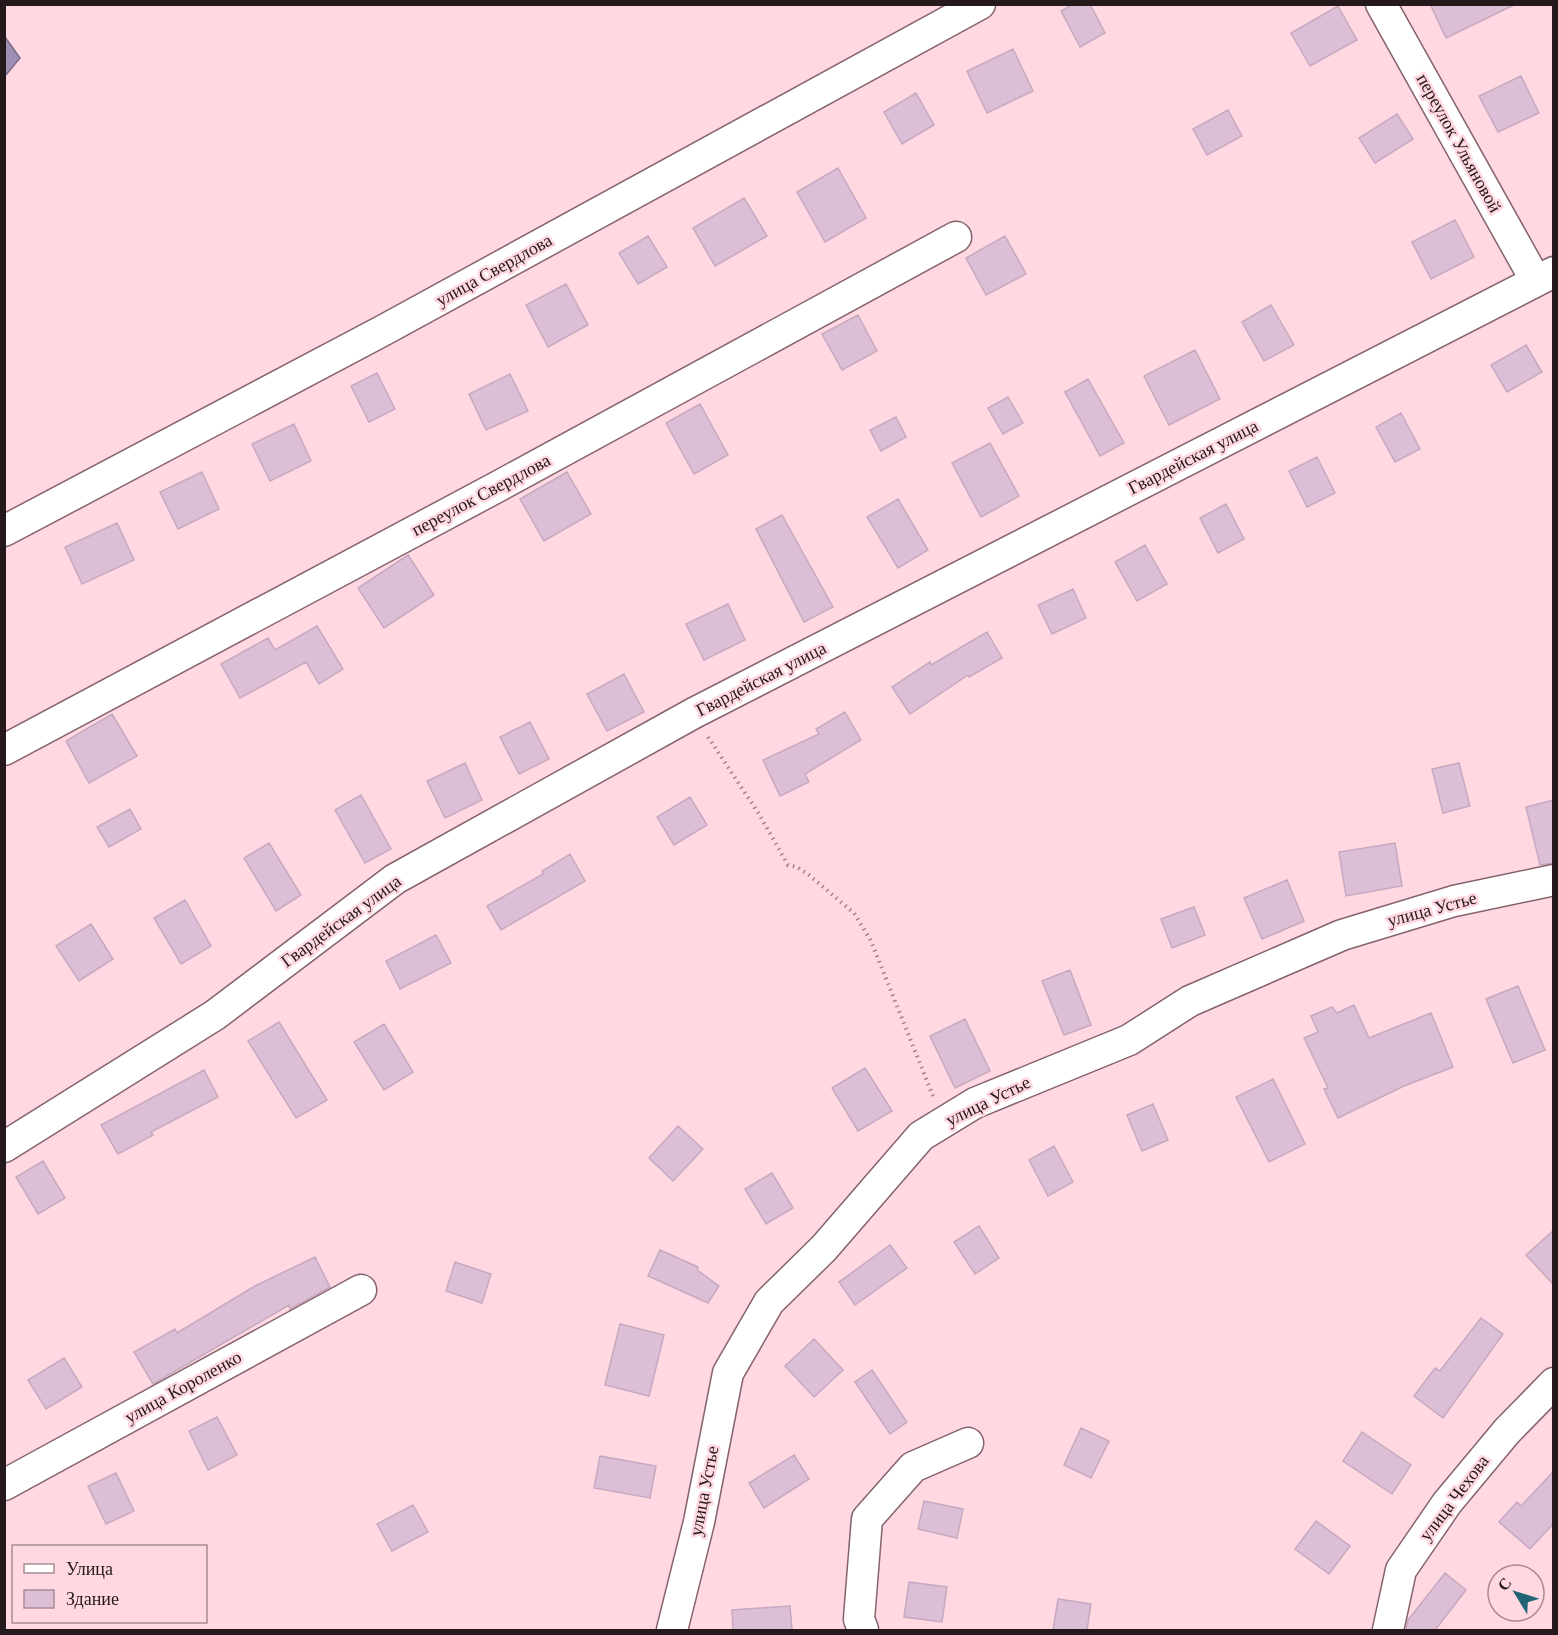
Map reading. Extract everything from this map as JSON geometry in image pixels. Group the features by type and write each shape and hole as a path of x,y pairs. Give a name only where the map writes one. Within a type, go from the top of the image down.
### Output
{"street":[{"name":"улица Свердлова","path":"4,531 384,330 980,4"},
{"name":"переулок Ульяновой","path":"1381,4 1545,276"},
{"name":"переулок Свердлова","path":"4,750 497,487 956,237"},
{"name":"Гвардейская улица","path":"4,1147 215,1015 395,879 694,713 1545,276"},
{"name":"улица Устье","path":"672,1630 699,1522 728,1373 769,1302 824,1248 921,1136 975,1103 1129,1040 1190,1001 1342,935 1454,901 1554,880"},
{"name":"улица Короленко","path":"4,1485 361,1290"},
{"name":"улица Чехова","path":"1388,1630 1401,1570 1447,1503 1507,1431 1554,1383"},
{"path":"863,1630 858,1619 867,1519 913,1467 968,1443"}],"path":[{"path":"694,713 720,757 759,814 788,865 797,867 809,875 854,913 871,941 934,1099"}],"shaded area":[{"path":"5,37 20,58 4,76"}],"building":[{"path":"1073,4 1090,4 1105,33 1080,47 1061,11"},
{"path":"1430,4 1516,4 1446,38"},
{"path":"1338,6 1357,40 1310,66 1291,33"},
{"path":"1013,49 1033,91 987,113 967,71"},
{"path":"1521,76 1539,113 1498,132 1479,96"},
{"path":"916,93 934,125 902,144 884,112"},
{"path":"1228,110 1242,136 1207,155 1193,129"},
{"path":"1397,114 1413,139 1375,163 1359,138"},
{"path":"838,168 866,218 825,242 797,192"},
{"path":"744,198 767,236 715,266 693,228"},
{"path":"1455,220 1474,257 1431,279 1412,242"},
{"path":"648,236 667,267 638,284 619,253"},
{"path":"1005,236 1026,274 986,295 966,258"},
{"path":"566,284 588,325 548,347 526,305"},
{"path":"1271,305 1294,345 1264,361 1242,322"},
{"path":"858,315 877,351 842,370 822,334"},
{"path":"1526,345 1542,372 1507,392 1491,365"},
{"path":"1195,350 1220,399 1169,425 1144,376"},
{"path":"377,373 395,409 369,422 351,386"},
{"path":"510,374 528,411 486,430 469,394"},
{"path":"1088,379 1124,443 1100,456 1065,392"},
{"path":"1008,397 1023,423 1003,434 988,408"},
{"path":"700,404 728,455 694,474 666,423"},
{"path":"1401,413 1420,449 1395,462 1376,427"},
{"path":"896,417 906,437 881,451 870,430"},
{"path":"294,424 311,461 270,481 252,444"},
{"path":"990,443 1019,496 981,517 952,463"},
{"path":"1317,457 1335,493 1307,507 1289,471"},
{"path":"202,472 219,509 178,529 160,492"},
{"path":"567,472 591,514 544,541 520,499"},
{"path":"898,499 928,550 898,568 867,517"},
{"path":"1226,504 1244,539 1218,553 1200,518"},
{"path":"782,515 833,607 804,622 756,529"},
{"path":"117,523 134,560 82,584 65,547"},
{"path":"1145,545 1167,584 1137,601 1115,562"},
{"path":"408,555 434,595 384,628 358,588"},
{"path":"1073,589 1086,618 1052,634 1038,605"},
{"path":"728,604 745,640 704,660 686,624"},
{"path":"317,626 343,669 319,684 306,662 240,698 221,664 268,638 275,650"},
{"path":"987,632 1002,658 969,677 968,675 910,714 892,687 930,662 931,665"},
{"path":"624,674 644,712 607,731 587,694"},
{"path":"845,712 861,740 805,774 809,782 780,796 763,760 819,734 816,729"},
{"path":"112,714 137,756 89,783 66,741"},
{"path":"530,722 549,759 519,774 500,737"},
{"path":"465,763 482,800 445,818 427,781"},
{"path":"1459,763 1470,806 1443,813 1432,769"},
{"path":"361,795 391,849 365,863 335,810"},
{"path":"690,797 707,825 674,845 657,817"},
{"path":"1554,800 1554,863 1540,865 1526,807"},
{"path":"130,809 141,829 109,847 97,827"},
{"path":"269,843 301,895 276,911 244,858"},
{"path":"1395,843 1402,886 1346,896 1339,852"},
{"path":"570,854 585,881 501,930 487,906 543,874 542,871"},
{"path":"1287,880 1304,921 1262,939 1244,898"},
{"path":"185,900 211,946 181,964 154,918"},
{"path":"1194,907 1205,935 1172,948 1161,919"},
{"path":"91,924 113,959 79,981 56,946"},
{"path":"436,935 451,963 400,989 386,961"},
{"path":"1070,970 1091,1025 1064,1035 1042,981"},
{"path":"1518,986 1545,1050 1513,1063 1486,999"},
{"path":"1354,1005 1369,1038 1431,1013 1453,1067 1404,1086 1338,1118 1324,1089 1328,1088 1304,1038 1318,1032 1311,1016 1332,1007 1337,1013"},
{"path":"965,1019 990,1071 955,1088 930,1036"},
{"path":"279,1022 327,1100 296,1118 248,1041"},
{"path":"384,1024 413,1072 384,1090 354,1042"},
{"path":"865,1068 892,1111 858,1131 832,1088"},
{"path":"204,1070 218,1097 151,1132 153,1135 118,1154 101,1125"},
{"path":"1273,1079 1305,1144 1269,1162 1236,1097"},
{"path":"1153,1104 1168,1140 1142,1151 1127,1115"},
{"path":"678,1126 703,1149 673,1181 649,1158"},
{"path":"1054,1146 1073,1182 1048,1196 1029,1160"},
{"path":"43,1161 65,1198 38,1214 16,1177"},
{"path":"772,1173 793,1208 766,1224 745,1189"},
{"path":"979,1226 999,1258 975,1274 954,1242"},
{"path":"1554,1230 1554,1285 1526,1255"},
{"path":"890,1245 907,1268 855,1305 839,1282"},
{"path":"660,1250 698,1267 697,1270 719,1286 708,1303 648,1276"},
{"path":"315,1257 330,1287 290,1309 289,1305 153,1384 134,1352 175,1329 177,1333 255,1286"},
{"path":"455,1262 491,1274 482,1303 446,1291"},
{"path":"1481,1318 1503,1334 1443,1418 1414,1396 1435,1368 1440,1371"},
{"path":"620,1324 664,1335 649,1396 605,1385"},
{"path":"814,1339 843,1370 814,1397 785,1366"},
{"path":"64,1358 82,1387 46,1409 28,1380"},
{"path":"872,1370 907,1422 890,1434 855,1382"},
{"path":"217,1417 237,1455 208,1470 189,1431"},
{"path":"1081,1428 1109,1441 1091,1478 1064,1465"},
{"path":"1362,1432 1411,1465 1392,1494 1343,1461"},
{"path":"794,1455 809,1479 764,1508 749,1483"},
{"path":"600,1456 656,1466 650,1498 594,1488"},
{"path":"1554,1471 1554,1523 1530,1549 1499,1522 1517,1502 1521,1506"},
{"path":"116,1473 134,1511 106,1524 88,1486"},
{"path":"924,1501 963,1509 957,1538 918,1529"},
{"path":"413,1505 428,1532 392,1551 377,1524"},
{"path":"1316,1521 1350,1546 1329,1574 1295,1549"},
{"path":"1445,1573 1466,1590 1435,1630 1406,1630 1408,1620"},
{"path":"909,1582 947,1587 942,1622 904,1617"},
{"path":"1058,1599 1091,1604 1087,1630 1053,1630"},
{"path":"790,1606 792,1630 733,1630 732,1610"}]}
